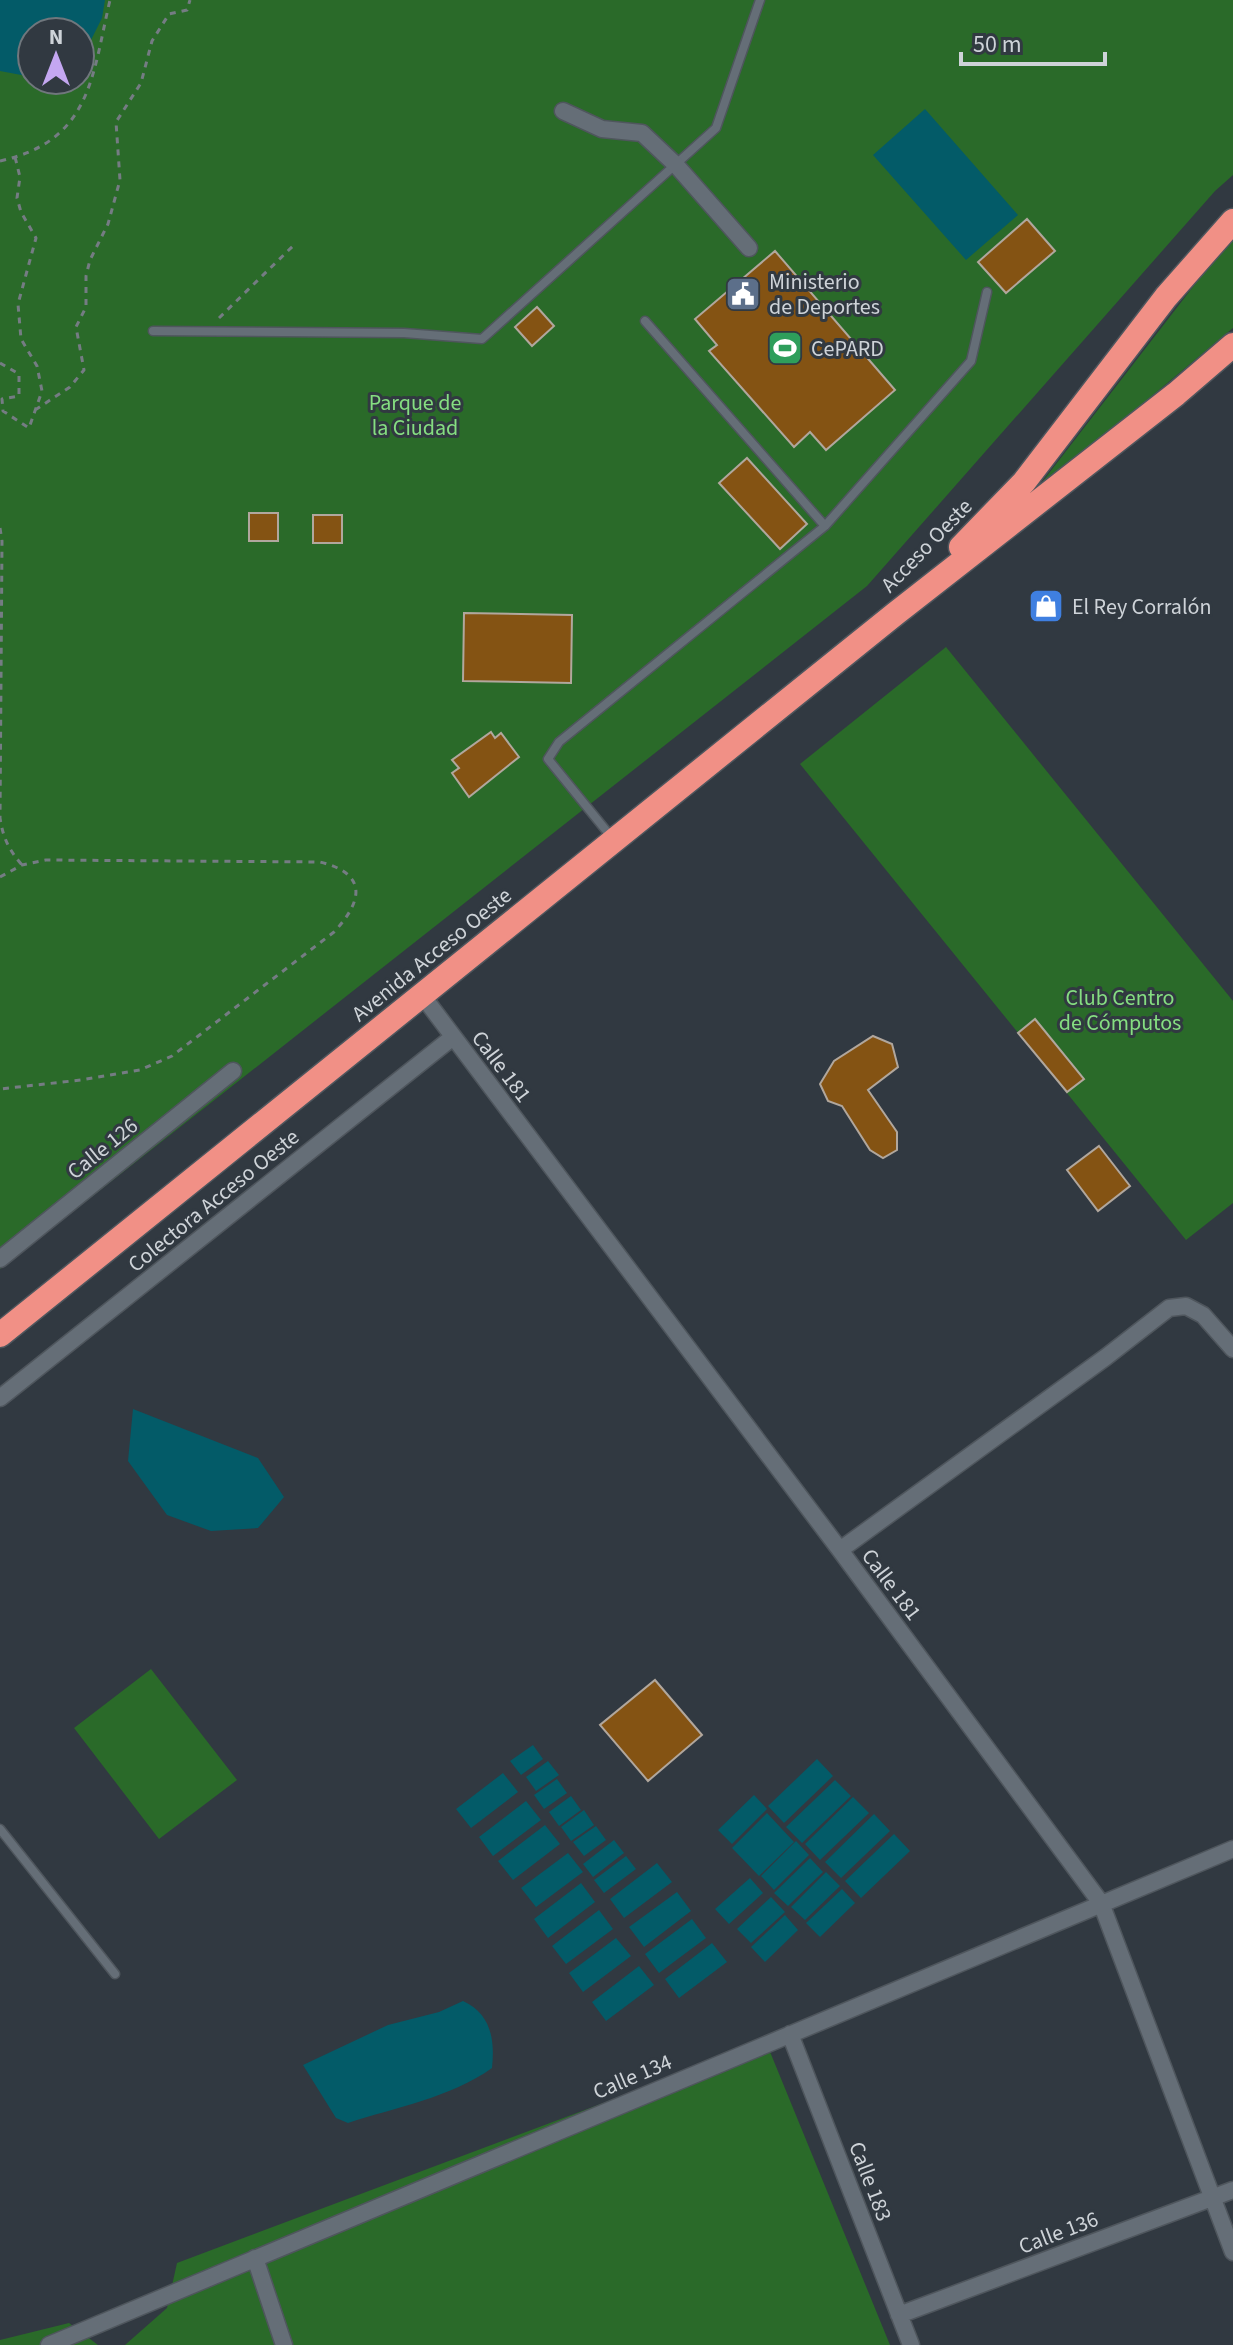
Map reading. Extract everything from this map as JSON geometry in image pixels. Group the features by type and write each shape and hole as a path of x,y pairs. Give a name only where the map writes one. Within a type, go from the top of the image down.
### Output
{"highway":[{"name":"Acceso Oeste","path":"895,614 1024,482 1166,297 1233,221"},
{"name":"Acceso Oeste","path":"895,614 1176,394 1233,345"},
{"name":"Avenida Acceso Oeste","path":"2,1332 895,614"}],"street":[{"path":"563,111 602,129 642,133 676,165 749,248"},
{"name":"Calle 181","path":"422,995 1101,1903 1233,2252"},
{"name":"Colectora Acceso Oeste","path":"0,1398 453,1037"},
{"name":"Calle 126","path":"0,1259 233,1071"},
{"path":"840,1550 1169,1308 1186,1306 1203,1315 1233,1349"},
{"name":"Calle 134","path":"49,2345 1233,1849"},
{"name":"Calle 183","path":"790,2034 911,2345"},
{"name":"Calle 136","path":"899,2315 1233,2190"},
{"path":"255,2258 284,2345"}],"lane":[{"path":"153,331 404,333 482,339 716,128 760,0"},
{"path":"614,840 548,759 559,742 825,526 971,361 987,292"},
{"path":"645,321 825,526"},
{"path":"0,1829 115,1974"}],"path":[{"path":"0,161 26,155 62,132 88,93 110,0"},
{"path":"35,410 70,387 84,370 76,327 86,307 86,276 90,260 108,224 120,180 116,122 141,83 152,41 169,14 187,10 190,0"},
{"path":"0,363 19,374 19,396 2,399 3,411 29,428 42,391 37,366 21,339 18,304 36,238 17,198 20,177 15,157"},
{"path":"205,332 296,243"},
{"path":"0,528 0,818 10,851 22,865"},
{"path":"0,877 22,865 46,860 320,862 338,866 353,880 357,898 351,914 334,932 172,1056 140,1070 0,1089"}],"green space":[{"name":"Parque de la Ciudad","path":"0,0 1233,0 1233,175 1215,191 867,586 0,1269"},
{"path":"1233,235 1233,328 1029,499"},
{"name":"Club Centro de Cómputos","path":"946,647 1233,1001 1233,1203 1186,1240 800,764"},
{"path":"151,1669 237,1780 159,1839 74,1728"},
{"path":"766,2042 890,2345 125,2345 167,2308 177,2263"},
{"path":"69,2323 98,2345 0,2345 0,2340"}],"water":[{"path":"0,0 105,0 96,30 96,16 16,16 16,74 0,71"},
{"path":"925,109 1018,215 966,260 873,155"},
{"path":"133,1409 258,1458 284,1497 258,1528 211,1531 167,1515 128,1461"},
{"path":"533,1745 543,1759 521,1775 510,1761"},
{"path":"817,1759 833,1776 784,1823 768,1806"},
{"path":"548,1761 559,1775 536,1791 526,1777"},
{"path":"503,1773 518,1792 471,1828 456,1809"},
{"path":"557,1779 567,1793 544,1809 534,1795"},
{"path":"835,1780 851,1796 802,1843 786,1827"},
{"path":"754,1795 767,1809 732,1844 718,1830"},
{"path":"571,1796 581,1810 559,1826 549,1812"},
{"path":"853,1797 869,1813 820,1860 805,1844"},
{"path":"526,1801 541,1820 493,1856 479,1837"},
{"path":"584,1810 594,1825 571,1841 561,1827"},
{"path":"767,1813 794,1842 759,1876 732,1848"},
{"path":"874,1814 890,1831 841,1878 825,1862"},
{"path":"545,1825 560,1844 513,1880 498,1861"},
{"path":"596,1826 606,1840 584,1856 573,1842"},
{"path":"894,1834 910,1851 861,1898 845,1881"},
{"path":"614,1840 624,1853 593,1877 583,1864"},
{"path":"796,1841 809,1855 774,1890 761,1876"},
{"path":"568,1853 583,1872 536,1907 521,1888"},
{"path":"626,1856 636,1869 604,1893 594,1880"},
{"path":"810,1858 823,1872 788,1906 774,1893"},
{"path":"657,1863 672,1882 624,1918 610,1899"},
{"path":"826,1872 840,1886 805,1920 791,1907"},
{"path":"750,1878 763,1893 729,1924 715,1909"},
{"path":"581,1883 595,1902 548,1938 534,1919"},
{"path":"842,1889 855,1903 820,1937 806,1923"},
{"path":"677,1892 691,1911 644,1947 629,1927"},
{"path":"771,1897 785,1912 751,1943 737,1929"},
{"path":"599,1910 613,1929 566,1964 552,1946"},
{"path":"785,1915 798,1930 765,1962 751,1947"},
{"path":"692,1919 706,1938 659,1973 645,1954"},
{"path":"616,1938 631,1956 583,1992 569,1973"},
{"path":"712,1943 727,1962 679,1998 665,1979"},
{"path":"639,1966 654,1985 606,2021 592,2002"},
{"path":"463,2001 480,2013 489,2028 493,2047 492,2068 459,2087 422,2101 348,2123 336,2118 303,2065 388,2025 439,2012"}],"building":[{"path":"1027,219 1055,251 1006,293 978,262"},
{"name":"CePARD","path":"775,251 895,390 826,450 810,432 794,447 709,351 717,345 695,319"},
{"path":"537,307 554,326 532,346 515,327"},
{"path":"747,458 807,524 780,549 719,483"},
{"path":"249,513 278,513 278,541 249,541"},
{"path":"313,515 342,515 342,543 313,543"},
{"path":"464,613 572,615 571,683 463,681"},
{"path":"491,732 495,738 501,733 519,757 469,797 452,773 459,768 452,760"},
{"path":"1035,1019 1084,1079 1067,1092 1018,1033"},
{"path":"873,1036 892,1044 898,1067 868,1090 897,1132 897,1150 883,1158 870,1150 842,1106 828,1101 820,1084 834,1061"},
{"path":"1099,1146 1130,1186 1098,1211 1067,1170"},
{"path":"655,1680 702,1735 648,1781 600,1725"}],"place":[{"name":"Ministerio de Deportes","path":"743,294"},
{"name":"CePARD","path":"785,348"},
{"name":"El Rey Corralón","path":"1046,606"}]}
